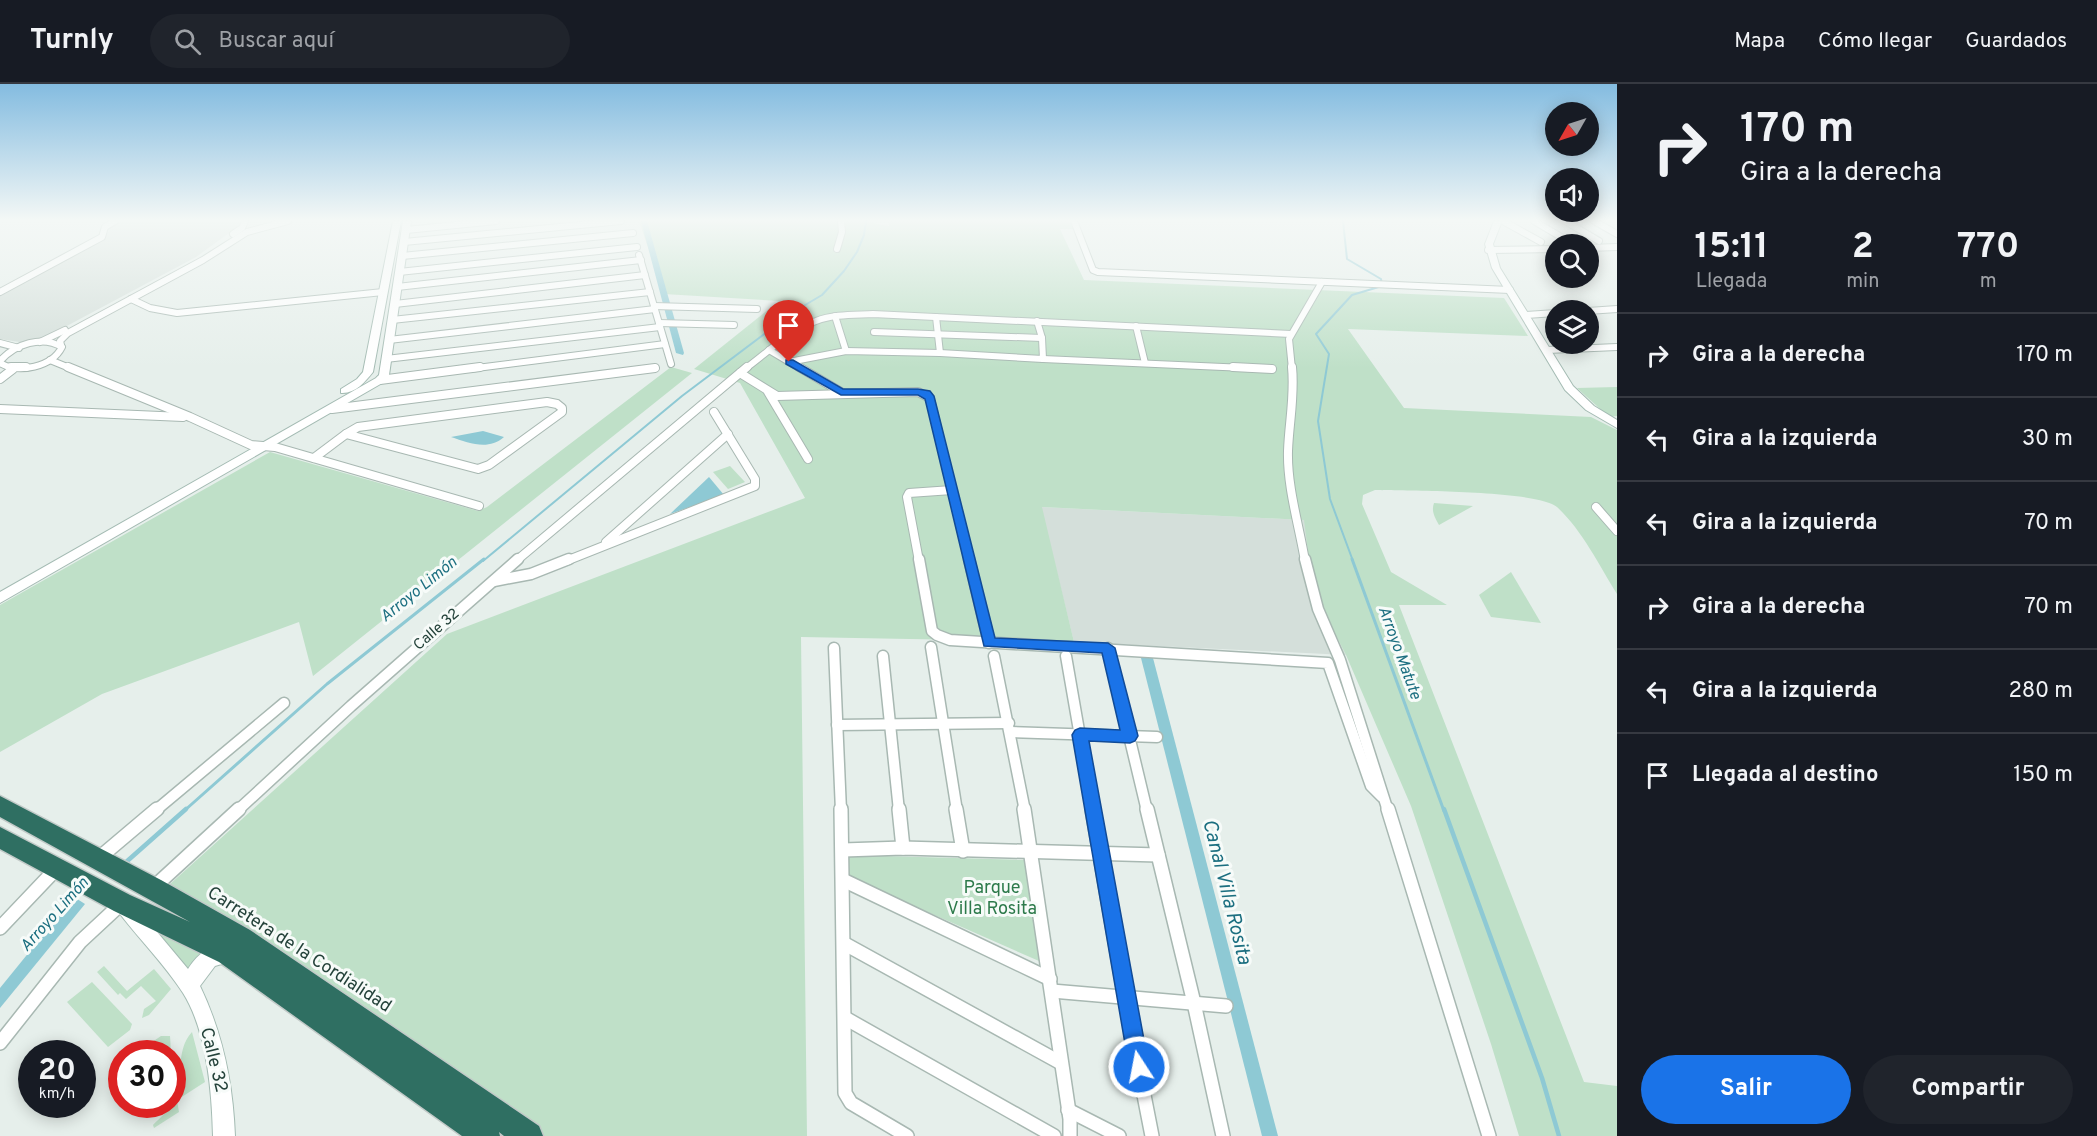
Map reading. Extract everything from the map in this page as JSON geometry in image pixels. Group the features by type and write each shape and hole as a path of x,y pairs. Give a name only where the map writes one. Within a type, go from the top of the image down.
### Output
{"highway":[{"name":"Carretera de la Cordialidad","path":"0,806 143,882 241,939 529,1136"},
{"path":"0,837 117,900 228,953 486,1136"}],"street":[{"path":"0,292 41,270"},
{"path":"174,270 40,342 19,348 1,358 4,367 13,369 50,360 61,352 60,341 68,333 185,270"},
{"path":"0,588 230,460 251,445 361,381 368,372 387,270"},
{"path":"0,598 380,380 384,375 399,272 417,270"},
{"path":"397,287 550,270"},
{"path":"644,270 671,364"},
{"path":"1095,270 1510,290"},
{"path":"1499,270 1545,347"},
{"path":"395,304 645,275"},
{"path":"1322,282 1289,339 1294,388 1288,451 1289,473 1307,571 1318,609 1340,660 1489,1136"},
{"path":"131,300 150,308 177,313 383,292"},
{"path":"391,330 650,292"},
{"path":"376,331 675,305 757,309"},
{"path":"1599,310 1617,309"},
{"name":"Calle 32","path":"143,882 728,381 769,350 815,321 835,316 873,314 1291,334"},
{"path":"1526,315 1545,314"},
{"path":"835,316 846,351"},
{"path":"936,317 940,353"},
{"path":"1037,321 1042,338 1043,359"},
{"path":"386,359 669,322 734,325"},
{"path":"1136,326 1145,363"},
{"path":"874,332 1042,338"},
{"path":"40,342 61,345"},
{"path":"0,343 19,348"},
{"path":"380,380 665,344"},
{"path":"1599,348 1616,348"},
{"path":"769,350 841,392"},
{"path":"789,362 846,351 940,353 1272,369"},
{"path":"1549,354 1569,388 1617,425"},
{"path":"50,360 190,417 251,445 268,446 314,458 479,506"},
{"path":"332,409 655,368"},
{"path":"0,379 13,369"},
{"path":"740,373 768,392 787,396 841,392 918,392 930,398 989,643"},
{"path":"768,392 808,459"},
{"path":"314,458 345,434 357,427 547,402 557,404 562,408 562,412 526,439 482,468 474,469 345,434"},
{"path":"138,415 151,411 155,403"},
{"path":"0,409 190,417"},
{"path":"493,581 531,574 755,486 755,479 714,412"},
{"path":"1605,418 1617,418"},
{"path":"600,547 728,434"},
{"path":"952,490 915,490 907,497 932,631 936,637 989,643 1323,661 1328,663 1371,786 1384,798"},
{"path":"1596,507 1617,531"},
{"path":"931,647 963,851"},
{"path":"834,648 843,850 845,1093 847,1098 907,1136"},
{"path":"1108,648 1194,1003 1223,1136"},
{"path":"883,656 903,848"},
{"path":"994,656 1010,728 1032,853 1070,1136"},
{"path":"1066,656 1125,998 1152,1136"},
{"path":"99,858 284,703"},
{"path":"837,725 942,724 1080,735 1156,738"},
{"path":"843,850 903,848 1158,855"},
{"path":"0,928 66,873"},
{"path":"843,880 1051,985 1125,998 1226,1006"},
{"path":"0,1043 80,942 117,900"},
{"name":"Calle 32","path":"117,900 190,987 201,1012 221,1077 224,1136"},
{"path":"845,944 1061,1063"},
{"path":"190,987 195,974 204,963 216,955 228,953"},
{"path":"844,1018 1054,1136"},
{"path":"1068,1110 1119,1136"}],"shaded area":[{"path":"44,270 171,270 48,336 26,343 0,339 0,294"},
{"path":"1041,507 1305,520 1313,591 1346,655 1074,642"}],"green space":[{"path":"656,270 1079,270 1084,280 1504,298 1528,336 1348,329 1404,408 1591,417 1617,430 1617,594 1574,526 1557,507 1545,501 1499,494 1375,490 1363,495 1362,504 1391,572 1447,605 1399,605 1584,1082 1617,1086 1617,1136 1519,1136 1491,1044 1411,806 1346,655 1313,591 1304,520 1042,507 1074,642 801,637 807,1136 544,1136 169,885 447,634 805,498 740,383 694,369 779,301 664,294"},
{"path":"671,367 692,373 313,676 299,622 102,694 0,752 0,605 270,452 478,511 487,507"},
{"path":"1617,387 1617,416 1609,417 1577,388"},
{"path":"730,466 745,482 728,489 713,472"},
{"path":"1434,503 1473,506 1439,525 1433,512"},
{"path":"1511,572 1541,623 1491,617 1479,595"},
{"name":"Parque Villa Rosita","path":"848,855 1027,860 1039,961 848,877"},
{"path":"130,910 214,954 190,973"},
{"path":"104,966 127,991 154,969 171,989 149,1015 142,1018 144,1009 156,1001 141,986 126,999 120,993 118,995 97,972"},
{"path":"92,982 132,1024 130,1030 117,1040 108,1040 108,1047 67,1002"},
{"path":"192,1032 205,1082 186,1094 186,1042"},
{"path":"161,1036 170,1036 170,1040 155,1040"},
{"path":"160,1118 170,1118 154,1128 153,1125"}],"water":[{"path":"483,431 504,437 485,445 451,437"},
{"path":"709,477 724,495 670,514"},
{"name":"Arroyo Limón","path":"74,897 85,904 0,1008 0,988"}],"waterway":[{"path":"657,270 680,353"},
{"name":"Arroyo Limón","path":"483,561 682,396 795,311 822,295 845,270"},
{"name":"Arroyo Matute","path":"1353,561 1330,499 1318,421 1329,354 1316,334 1352,295 1382,286 1381,279 1366,270"},
{"name":"Arroyo Limón","path":"184,811 327,684 484,559"},
{"name":"Arroyo Matute","path":"1352,559 1444,811"},
{"name":"Canal Villa Rosita","path":"1147,658 1270,1136"},
{"name":"Arroyo Limón","path":"125,863 186,809"},
{"name":"Arroyo Matute","path":"1444,809 1542,1078 1559,1136"}],"route":[{"path":"789,362 841,392 918,392 930,398 989,643 1108,648 1130,736 1080,735 1139,1067"}]}
